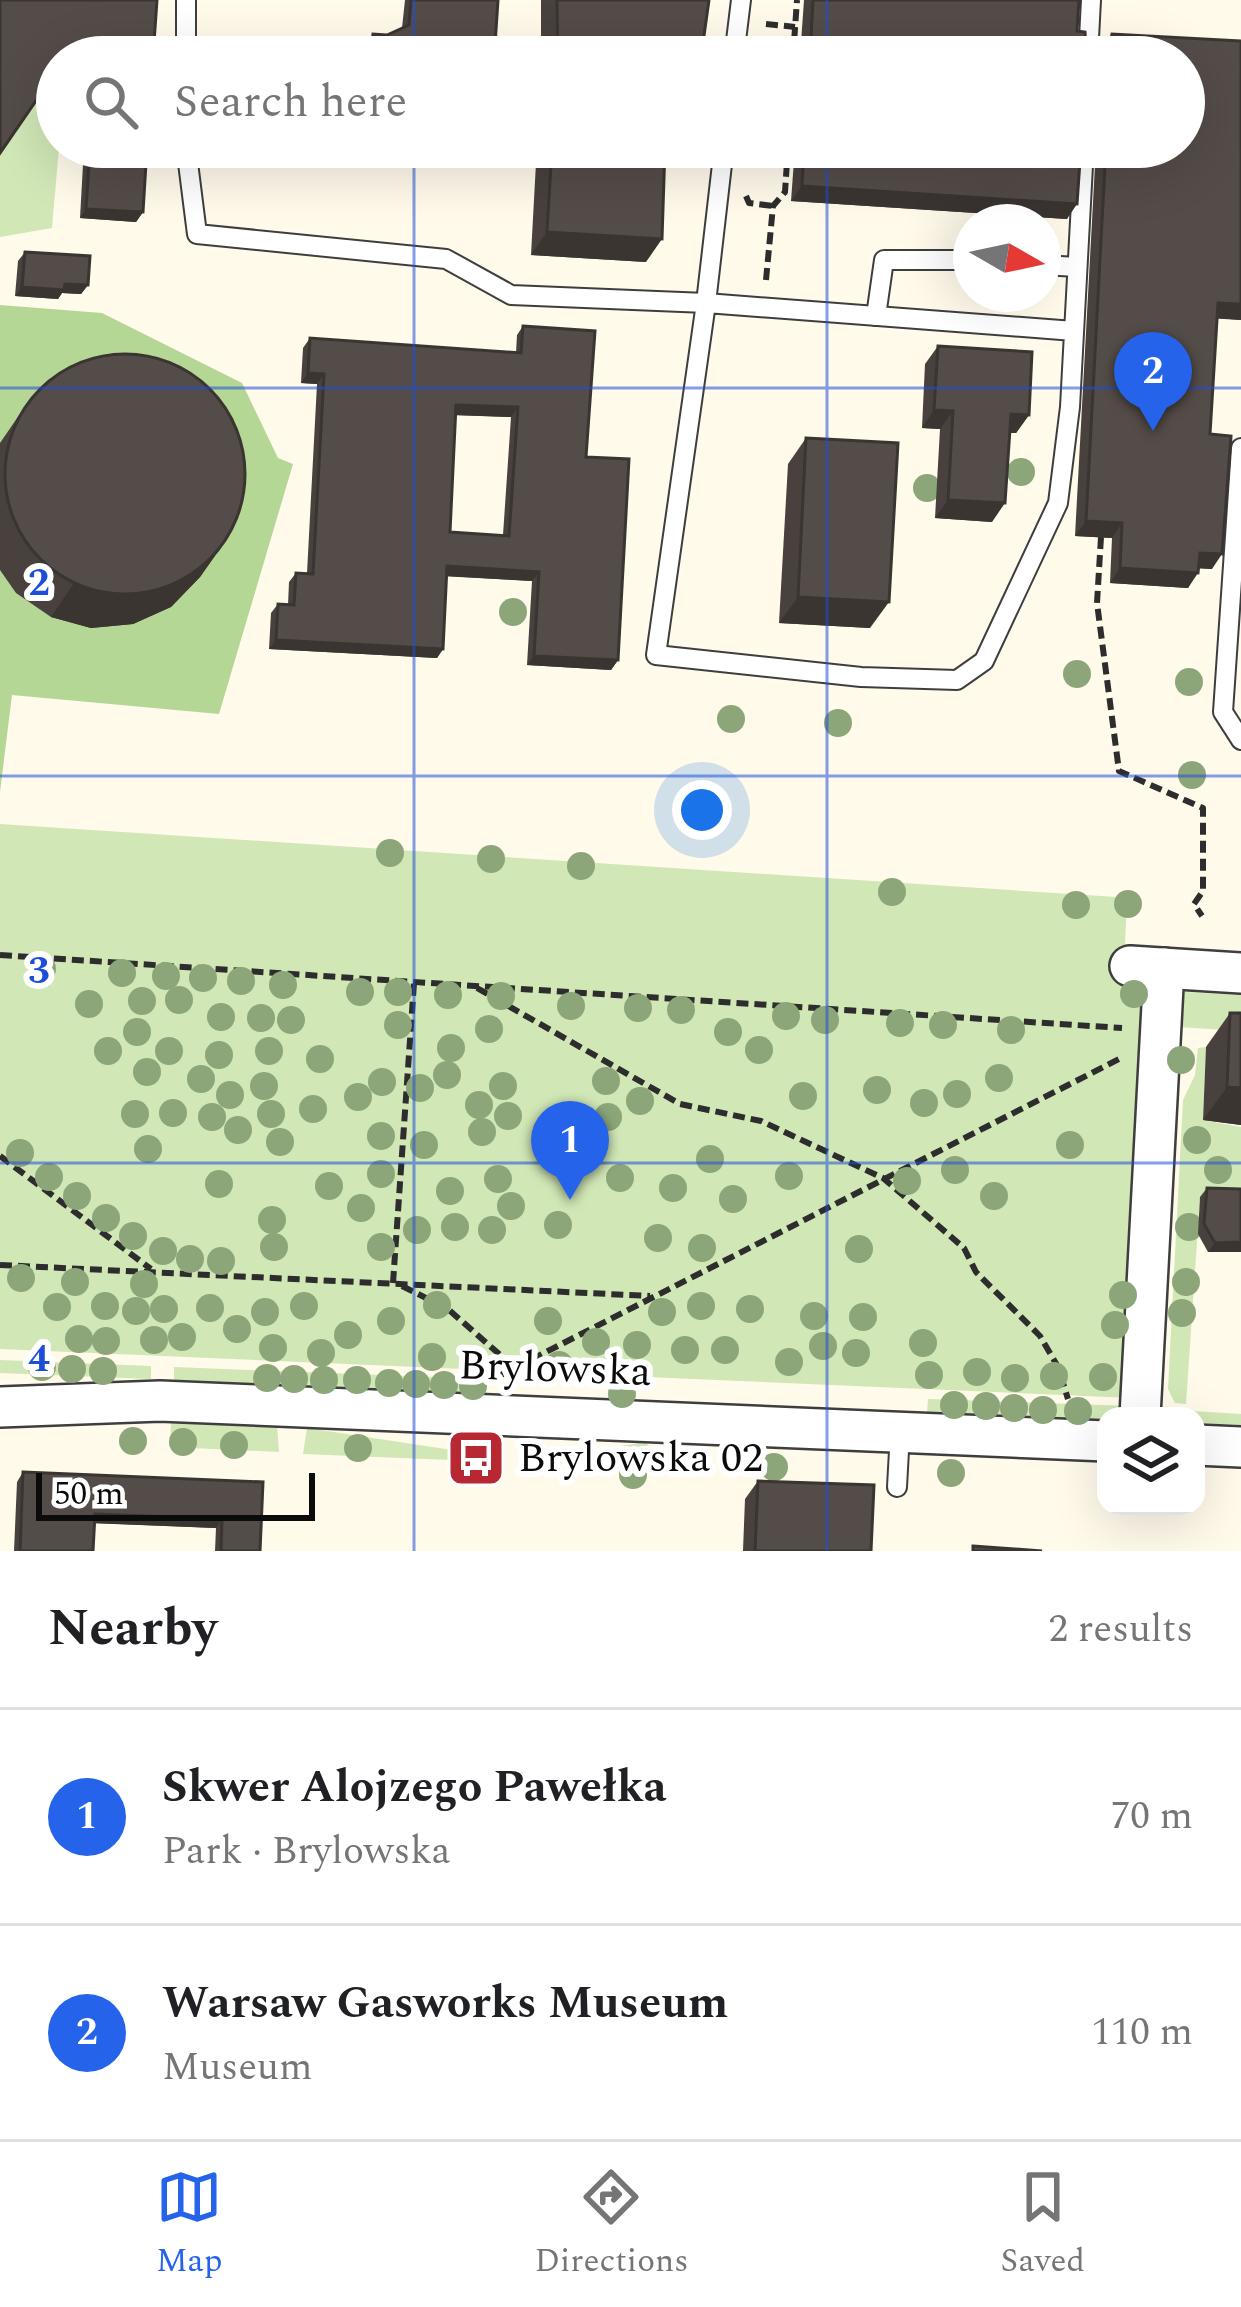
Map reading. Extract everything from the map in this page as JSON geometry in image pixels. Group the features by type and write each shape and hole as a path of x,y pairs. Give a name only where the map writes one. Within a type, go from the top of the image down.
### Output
{"street":[{"path":"1140,1407 1147,967 1241,973"},
{"name":"Brylowska","path":"0,1407 160,1401 1097,1441"},
{"path":"1205,1445 1241,1447"}],"lane":[{"path":"186,0 186,36"},
{"path":"737,36 741,0"},
{"path":"1089,36 1091,0"},
{"path":"189,168 197,234 446,259 511,295 706,303 1073,331"},
{"path":"722,168 656,655 861,677 957,680 984,661 1058,503 1083,168"},
{"path":"876,316 884,260 953,260"},
{"path":"1061,266 1077,267"},
{"path":"1241,448 1223,712 1241,740"},
{"path":"897,1487 900,1432"}],"path":[{"path":"794,36 796,0"},
{"path":"766,24 795,27"},
{"path":"763,308 773,206 785,192 787,168"},
{"path":"748,179 749,203 773,206"},
{"path":"1101,537 1097,603 1119,771 1203,808 1203,891 1194,904 1202,916"},
{"path":"0,955 1141,1029"},
{"path":"393,1282 414,983"},
{"path":"473,986 680,1105 761,1121 884,1178 964,1249 976,1272 1040,1336 1068,1399"},
{"path":"499,1376 1127,1055"},
{"path":"0,1156 153,1271"},
{"path":"0,1265 655,1296"},
{"path":"393,1282 448,1309 515,1368"}],"green space":[{"path":"0,0 36,36 36,168 57,168 52,228 0,237"},
{"path":"0,305 102,313 242,383 278,458 293,464 219,714 12,695 0,792 0,570 63,612 98,625 118,624 171,607 0,443"},
{"path":"0,824 1132,898 1127,902 1123,984 1147,993 1132,1398 0,1349"},
{"path":"1185,992 1241,995 1241,1031 1178,1027"},
{"path":"1206,1047 1203,1120 1241,1127 1241,1199 1200,1198 1186,1404 1175,1403 1168,1389 1183,1100 1195,1075 1198,1048"},
{"path":"0,1360 151,1366 151,1379 0,1373"},
{"path":"174,1367 487,1380 486,1394 174,1380"},
{"path":"928,1399 1131,1406 1097,1407 1097,1420 927,1413"},
{"path":"1205,1412 1241,1414 1241,1425 1205,1423"},
{"path":"171,1421 277,1425 279,1452 170,1447"},
{"path":"307,1428 452,1450 451,1460 303,1454"},
{"path":"647,1442 651,1467 555,1463 556,1456"}],"building":[{"path":"0,0 157,0 154,36 36,36 36,101 0,153"},
{"path":"411,0 498,0 496,36 373,36 409,25"},
{"path":"557,0 709,0 704,36 558,36"},
{"path":"813,0 1079,0 1077,31 1085,36 811,36"},
{"path":"1205,39 1241,41 1241,304 1218,303 1210,434 1231,436 1222,554 1200,553 1198,573 1120,568 1122,523 1086,521 1105,168 1205,168"},
{"path":"89,168 146,168 143,212 86,209"},
{"path":"551,168 664,168 662,239 547,232"},
{"path":"803,168 1080,168 1077,204 802,186"},
{"path":"25,252 90,256 88,285 65,284 64,290 22,287"},
{"path":"523,326 595,331 586,457 629,459 618,660 534,656 539,572 447,566 443,649 276,640 278,604 294,605 296,573 313,574 324,374 308,373 310,338 521,353","holes":["456,405 518,407 509,536 450,532"]},
{"path":"938,346 1032,352 1029,415 1011,414 1005,503 948,500 953,411 934,410"},
{"path":"125,354 171,363 210,389 236,428 245,474 236,520 210,559 171,585 125,594 79,585 40,559 14,520 5,474 14,428 40,389 79,363"},
{"path":"806,438 898,443 889,602 798,597"},
{"path":"1230,1013 1241,1013 1241,1088 1227,1087"},
{"path":"1207,1188 1241,1189 1241,1242 1215,1243 1204,1224"},
{"path":"23,1472 263,1482 260,1551 221,1551 222,1519 95,1514 93,1551 20,1551"},
{"path":"758,1481 874,1485 871,1551 755,1551"},
{"path":"973,1546 1042,1551 973,1551"}],"place":[{"name":"Warsaw Gasworks Museum","path":"1153,431"},
{"name":"Skwer Alojzego Pawełka","path":"570,1200"},
{"name":"Brylowska 02","path":"476,1458"}]}
